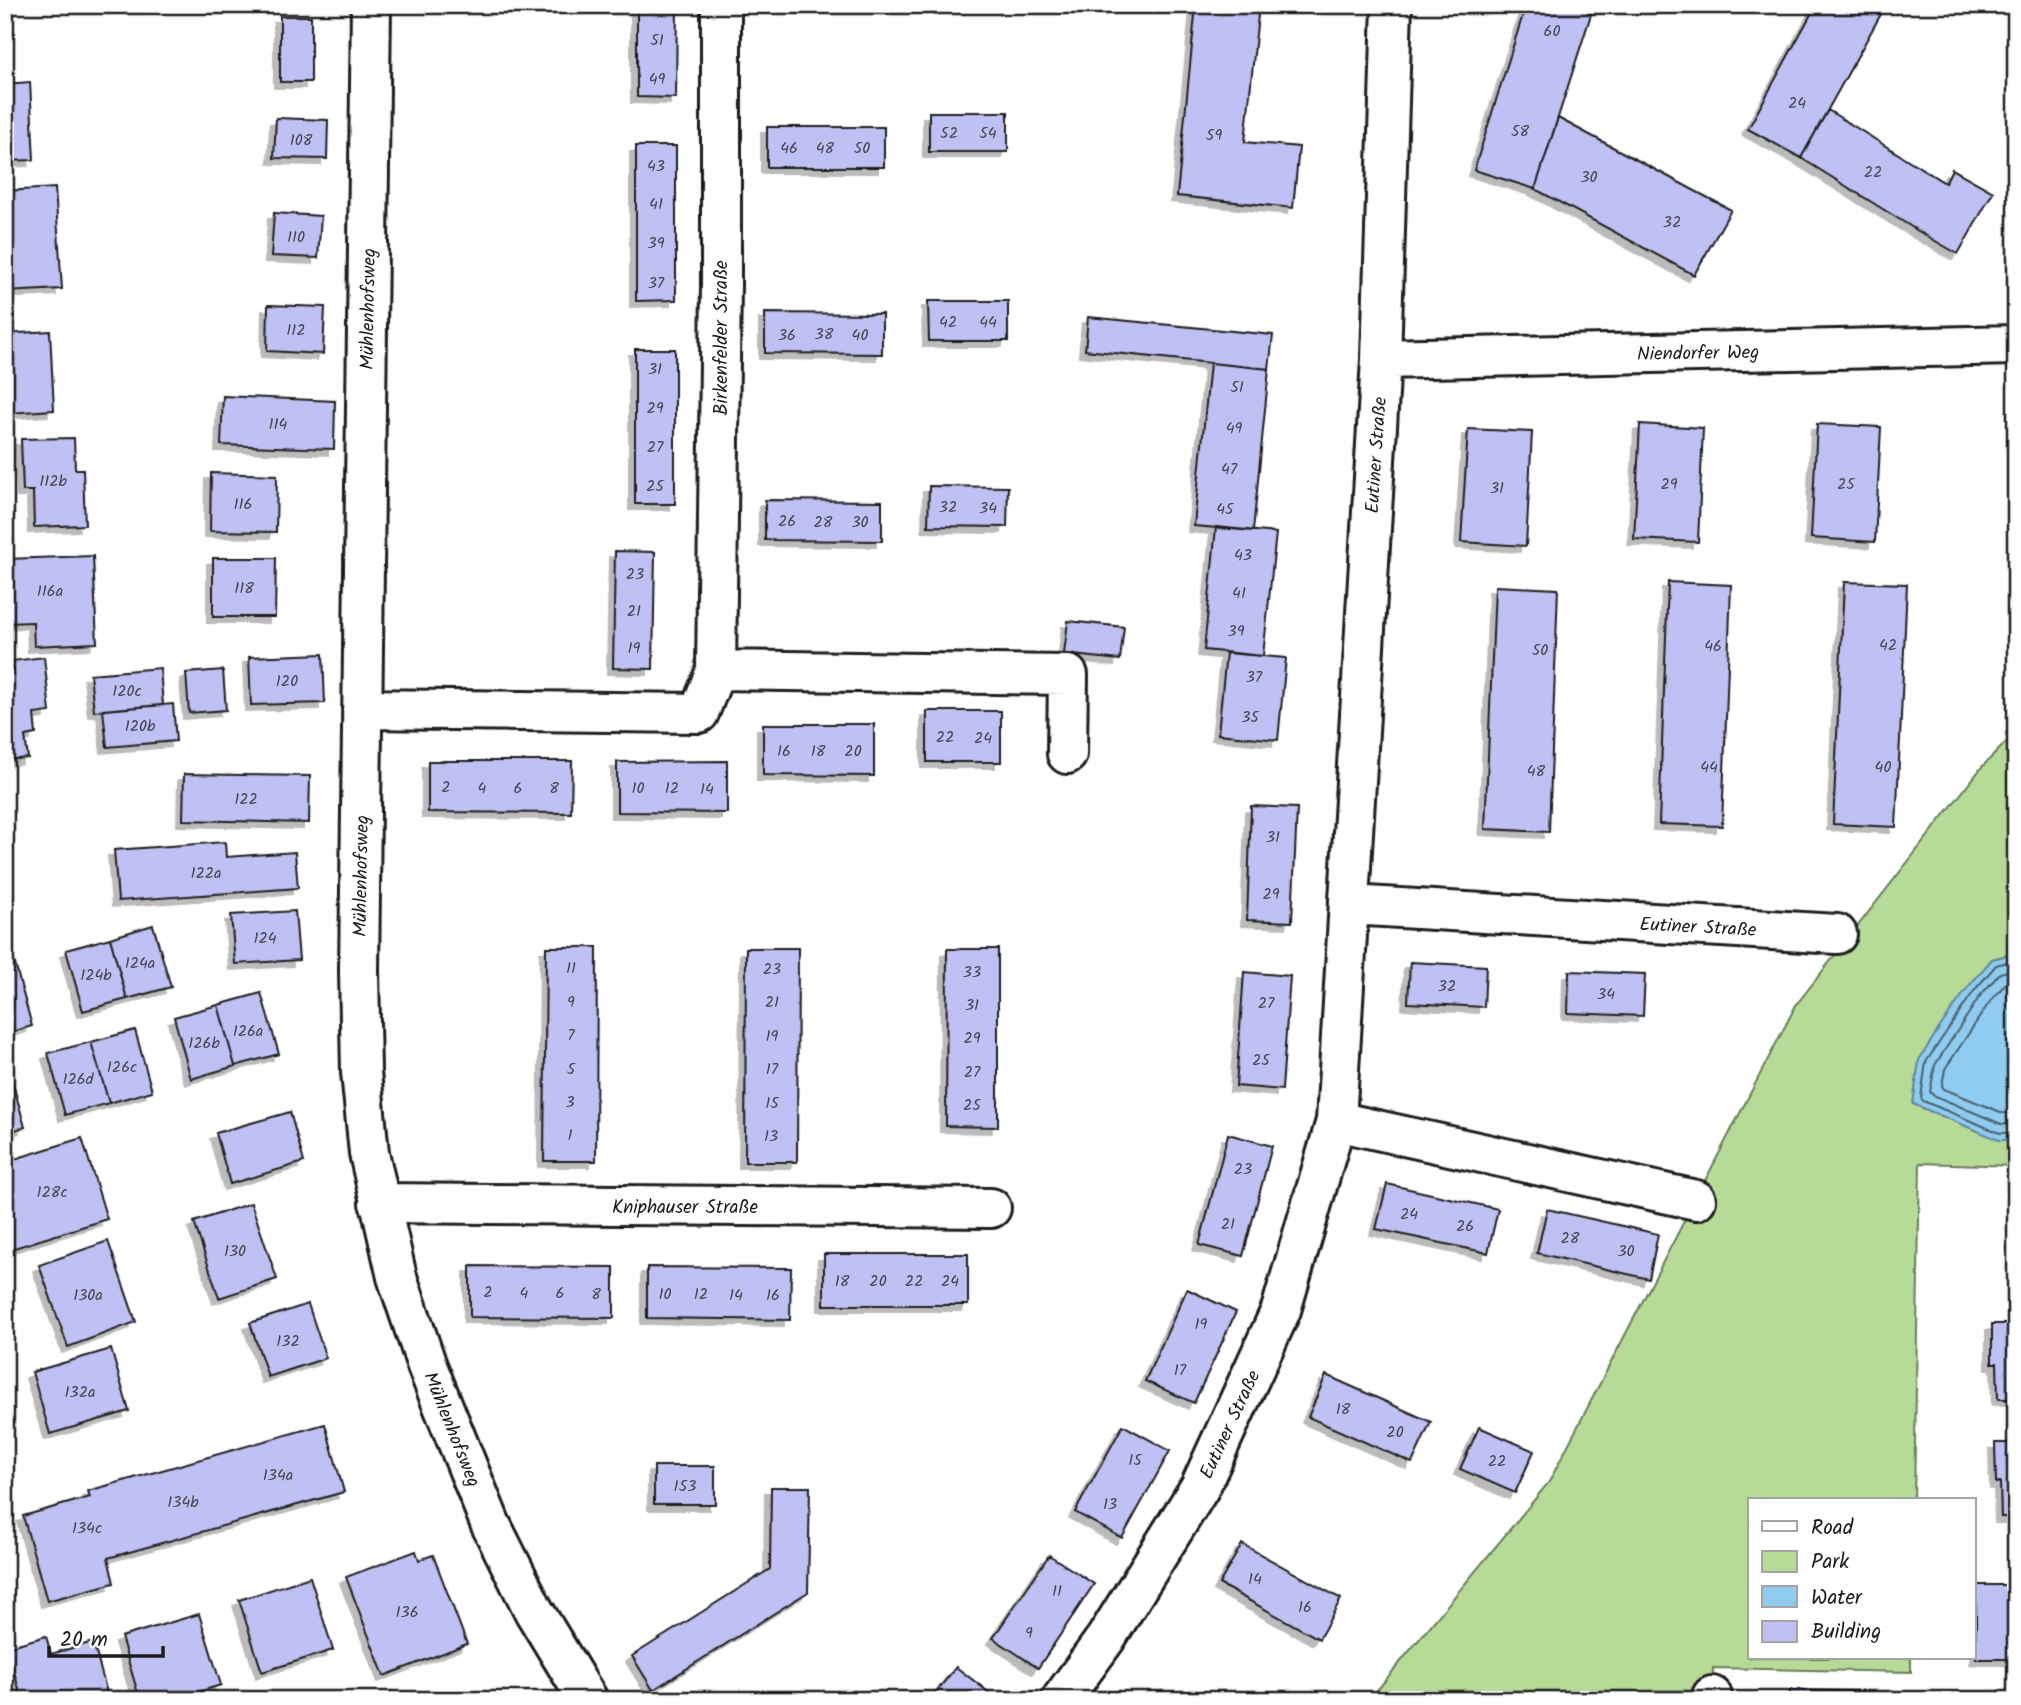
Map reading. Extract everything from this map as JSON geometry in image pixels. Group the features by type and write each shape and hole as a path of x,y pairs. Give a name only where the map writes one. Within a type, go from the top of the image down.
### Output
{"street":[{"name":"Mühlenhofsweg","path":"371,5 359,971 361,1072 369,1153 397,1277 427,1366 490,1523 534,1611 588,1700"},
{"name":"Birkenfelder Straße","path":"362,709 699,713 716,670 721,298 721,5"},
{"name":"Eutiner Straße","path":"1061,1700 1106,1638 1200,1487 1281,1310 1336,1121 1381,359 1392,5"},
{"name":"Niendorfer Weg","path":"1381,359 2016,345"},
{"path":"716,670 1068,675 1067,754"},
{"name":"Eutiner Straße","path":"1350,905 1837,934"},
{"path":"1336,1121 1696,1200"},
{"name":"Kniphauser Straße","path":"379,1203 991,1208"}],"green space":[{"path":"2016,732 2016,953 1992,959 1999,1140 2016,1140 2016,1166 1920,1163 1914,1498 1748,1498 1748,1660 1911,1660 1911,1672 1713,1668 1712,1696 1547,1693 1547,1700 1369,1700 1549,1482 1796,1005 1982,767"}],"water":[{"path":"2016,953 2016,1140 1999,1140 1913,1104 1919,1060 1938,1030 1968,987 1992,959"}],"building":[{"path":"637,5 677,5 676,98 637,97"},
{"path":"1196,5 1259,5 1245,142 1299,147 1293,208 1177,196"},
{"path":"1526,5 1594,5 1535,189 1474,170"},
{"path":"1816,5 1886,5 1801,158 1748,129"},
{"path":"280,16 311,16 311,82 280,82"},
{"path":"30,82 34,160 5,161 5,84"},
{"path":"1828,110 1945,183 1952,169 1993,192 1958,254 1801,158"},
{"path":"929,112 1008,112 1008,152 929,152"},
{"path":"276,118 328,120 327,159 274,158"},
{"path":"1558,118 1731,210 1694,275 1535,189"},
{"path":"767,127 884,127 884,167 767,167"},
{"path":"636,146 676,146 676,300 636,301"},
{"path":"55,188 62,289 5,292 5,191"},
{"path":"274,213 321,216 318,258 271,256"},
{"path":"928,301 1008,301 1008,341 929,341"},
{"path":"268,305 325,307 323,354 267,351"},
{"path":"765,313 882,314 882,354 765,353"},
{"path":"1088,317 1273,335 1269,369 1085,350"},
{"path":"50,331 54,410 8,413 5,334"},
{"path":"635,349 675,349 675,504 635,504"},
{"path":"1210,363 1269,369 1253,531 1194,526"},
{"path":"223,396 335,401 334,449 221,445"},
{"path":"1640,424 1703,428 1698,542 1634,539"},
{"path":"1817,424 1881,427 1875,542 1811,538"},
{"path":"1468,429 1532,432 1526,546 1461,542"},
{"path":"74,438 75,469 83,469 85,525 34,527 33,491 23,491 21,439"},
{"path":"211,473 277,475 276,532 210,531"},
{"path":"929,486 1008,487 1007,527 928,526"},
{"path":"765,500 882,501 882,541 765,540"},
{"path":"1216,527 1276,533 1263,656 1204,650"},
{"path":"615,551 655,552 653,669 613,668"},
{"path":"93,556 97,643 34,646 33,622 5,623 5,559"},
{"path":"213,558 276,558 275,617 213,617"},
{"path":"1668,582 1731,585 1722,826 1659,824"},
{"path":"1844,582 1907,584 1896,827 1833,824"},
{"path":"1495,586 1558,589 1549,832 1485,829"},
{"path":"1068,621 1124,627 1120,660 1064,654"},
{"path":"1226,653 1286,658 1278,740 1218,734"},
{"path":"323,654 325,703 251,705 249,657"},
{"path":"44,657 50,712 34,714 36,734 25,736 28,758 5,760 5,675 14,674 12,661"},
{"path":"160,668 163,705 94,711 90,674"},
{"path":"223,670 226,710 189,713 186,673"},
{"path":"173,704 176,741 107,747 103,710"},
{"path":"927,711 1001,711 1001,762 927,762"},
{"path":"763,724 874,724 874,776 763,775"},
{"path":"428,761 572,761 571,813 428,812"},
{"path":"727,761 727,813 617,812 617,762"},
{"path":"184,774 310,776 309,823 183,820"},
{"path":"1251,806 1297,808 1292,922 1247,920"},
{"path":"225,842 226,857 295,852 298,888 118,901 114,850"},
{"path":"295,911 299,960 235,964 231,915"},
{"path":"153,925 171,987 127,999 110,938"},
{"path":"110,938 127,999 83,1011 66,950"},
{"path":"546,947 597,947 596,1161 544,1161"},
{"path":"746,948 798,948 797,1162 745,1162"},
{"path":"947,949 998,949 998,1127 946,1126"},
{"path":"1410,962 1486,966 1484,1007 1408,1003"},
{"path":"15,964 32,1026 5,1034 5,967"},
{"path":"1569,971 1645,974 1643,1016 1568,1013"},
{"path":"1244,972 1290,976 1282,1090 1236,1086"},
{"path":"261,993 279,1054 235,1066 218,1005"},
{"path":"218,1005 235,1066 191,1079 174,1017"},
{"path":"135,1030 152,1091 109,1103 91,1042"},
{"path":"91,1042 109,1103 65,1115 48,1053"},
{"path":"5,1066 8,1066 25,1127 5,1133"},
{"path":"290,1112 304,1162 230,1184 216,1133"},
{"path":"1228,1134 1272,1146 1243,1256 1199,1245"},
{"path":"82,1138 107,1219 5,1251 5,1162"},
{"path":"1387,1184 1498,1209 1488,1253 1376,1229"},
{"path":"251,1203 277,1279 219,1298 194,1222"},
{"path":"1547,1209 1658,1234 1649,1279 1537,1253"},
{"path":"108,1241 136,1322 68,1347 39,1265"},
{"path":"824,1254 968,1254 968,1305 824,1305"},
{"path":"470,1266 614,1267 614,1318 470,1317"},
{"path":"647,1267 791,1268 790,1320 647,1318"},
{"path":"1187,1289 1236,1312 1194,1403 1145,1381"},
{"path":"308,1304 326,1358 268,1377 250,1323"},
{"path":"1992,1324 2016,1324 2016,1399 1998,1399 1997,1363 1992,1363"},
{"path":"111,1349 129,1411 50,1434 32,1372"},
{"path":"1326,1375 1431,1422 1412,1463 1308,1417"},
{"path":"325,1424 344,1492 108,1558 114,1583 47,1601 23,1516 90,1497 88,1491"},
{"path":"1123,1425 1170,1451 1122,1538 1075,1512"},
{"path":"1479,1427 1534,1451 1515,1493 1460,1469"},
{"path":"1995,1443 2016,1443 2016,1517 2001,1517 2000,1482 1996,1483"},
{"path":"654,1466 715,1466 715,1504 654,1504"},
{"path":"771,1487 810,1487 808,1592 653,1690 632,1656 770,1569"},
{"path":"1242,1544 1341,1599 1319,1639 1219,1584"},
{"path":"416,1551 419,1560 433,1555 467,1644 384,1676 346,1577"},
{"path":"1049,1555 1094,1584 1038,1668 993,1638"},
{"path":"310,1577 333,1650 262,1672 239,1600"},
{"path":"1976,1585 2016,1585 2016,1659 1976,1659"},
{"path":"199,1614 221,1685 172,1700 140,1700 121,1637"},
{"path":"46,1636 51,1654 93,1642 109,1700 22,1700 7,1647"},
{"path":"956,1667 995,1697 993,1700 930,1700"},
{"path":"1790,1690 1862,1691 1862,1700 1789,1700"}]}
